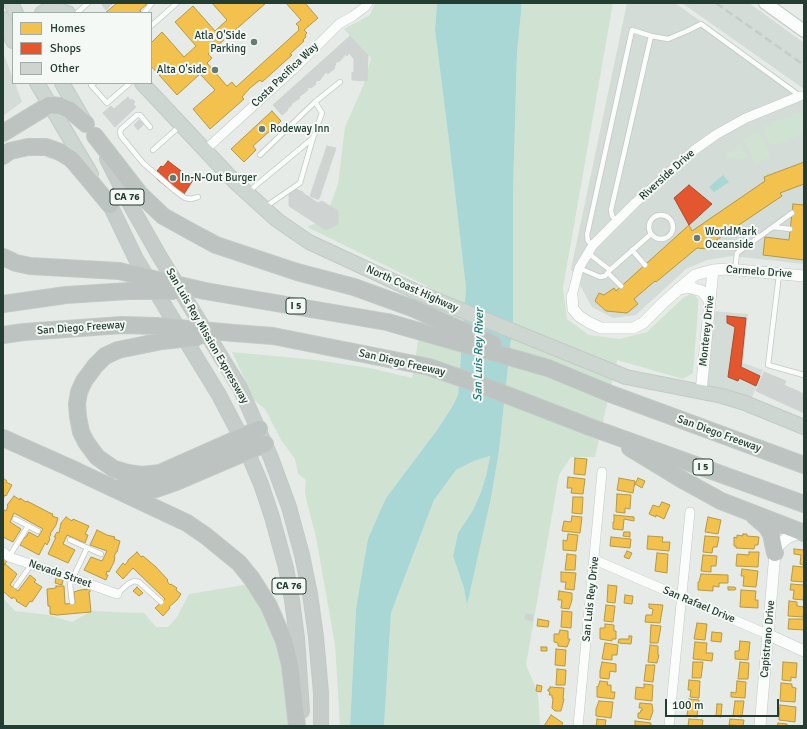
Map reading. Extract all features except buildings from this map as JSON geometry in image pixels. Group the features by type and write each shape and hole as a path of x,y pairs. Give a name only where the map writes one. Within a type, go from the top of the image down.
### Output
{"highway":[{"path":"3,133 49,104 70,110 91,130 140,194 163,216 216,245 297,272 354,287 412,308 548,368"},
{"name":"San Luis Rey Mission Expressway","path":"91,130 160,257 240,388 265,444 289,508 302,555 310,594 316,637 321,693 321,726"},
{"path":"3,156 10,151 28,147 46,147 60,152 75,163 110,206"},
{"name":"San Luis Rey Mission Expressway","path":"110,206 136,259 202,365 242,437 248,452"},
{"path":"3,257 16,264 30,266 119,271 204,291"},
{"name":"San Diego Freeway","path":"3,304 66,294 129,291 204,291 386,322 548,368 611,394 804,465"},
{"name":"San Diego Freeway","path":"3,335 24,332 122,325 159,333 234,333 274,336 429,367 804,504"},
{"path":"159,333 105,356 95,366 84,381 78,398 78,417 81,432 97,457 114,469 142,476 160,473 259,429"},
{"path":"602,431 681,479 722,501 803,532"},
{"path":"3,438 187,523 206,536 239,563 269,606 284,641 290,665 295,697 297,726"},
{"path":"68,467 114,486 135,490 156,489 265,444"},
{"name":"CA 76","path":"248,452 272,517 286,568 297,638 302,702 302,726"},
{"path":"748,512 766,526 771,534 775,553"}],"main road":[{"path":"11,3 16,12"},
{"path":"765,3 804,31"},
{"path":"44,12 51,8 76,9"},
{"path":"4,23 12,39"},
{"name":"San Luis Rey Mission Expressway","path":"38,84 110,206"},
{"name":"San Luis Rey Mission Expressway","path":"63,84 91,130"},
{"name":"North Coast Highway","path":"143,84 247,193 277,220 309,242 419,293 626,377 722,396 745,403 804,427"}],"street":[{"name":"Costa Pacifica Way","path":"205,150 294,68 339,24 353,16 368,3"},
{"name":"Riverside Drive","path":"572,296 579,268 590,249 617,221 693,151 717,134 746,118 800,96"},
{"name":"Carmelo Drive","path":"713,270 735,270 804,276"},
{"path":"572,296 573,309 579,316 588,322 601,328 633,328 643,323 678,289 695,275 713,270"},
{"name":"Monterey Drive","path":"701,392 713,270"},
{"path":"678,289 690,287 696,288 702,291 710,301"},
{"name":"San Luis Rey Drive","path":"578,726 595,560 602,472"},
{"path":"669,726 690,512"},
{"path":"775,553 779,545 787,538 803,532"},
{"name":"Capistrano Drive","path":"760,726 775,553"},
{"name":"Nevada Street","path":"6,554 31,565 117,594"},
{"name":"San Rafael Drive","path":"595,560 804,650"}],"lane":[{"path":"145,12 152,3"},
{"path":"152,25 177,3"},
{"path":"622,286 590,249 587,235 632,30 651,36 668,39 688,32 701,24 800,96"},
{"path":"617,221 612,216 611,210 651,36"},
{"path":"260,155 315,102 340,82"},
{"path":"92,84 91,85 107,103 129,84"},
{"path":"263,208 300,183 322,113 315,102"},
{"path":"150,127 140,115 137,115 121,129 120,132 121,136 143,163 174,190 185,198 191,199 198,197"},
{"path":"153,150 181,125"},
{"path":"247,193 313,138"},
{"path":"735,270 737,253 792,213"},
{"path":"656,216 666,216 672,221 673,229 669,236 662,239 657,239 651,234 649,224 656,216"},
{"path":"773,227 790,229"},
{"path":"579,268 600,277 605,276 651,234"},
{"path":"632,250 645,264"},
{"path":"779,274 768,365 804,375"},
{"path":"15,519 38,531"},
{"path":"6,554 28,526"},
{"path":"70,540 101,554"},
{"path":"72,602 70,584 87,548"},
{"path":"16,586 31,565"},
{"path":"117,594 128,584 134,581 139,582 161,602"}],"shaded area":[{"path":"627,3 675,3 804,95 804,264 732,256 707,260 686,269 636,315 613,318 592,307 571,269"},
{"path":"682,3 749,3 804,43 804,89"},
{"path":"3,52 12,75 12,84 15,84 22,102 3,116"},
{"path":"713,311 748,314 743,363 763,370 751,400 705,387"}],"green space":[{"path":"375,3 437,3 435,30 466,288 458,395 437,430 386,498 356,609 350,726 340,726 335,645 316,537 305,492 306,480 298,474 295,459 281,440 265,409 254,400 232,352 316,360 370,368 412,378 427,286 307,227 325,219 338,184 345,127 364,84 371,58 344,29 370,15"},
{"path":"522,3 613,3 563,288 567,319 589,335 619,339 647,332 683,298 692,293 698,299 693,373 683,379 617,360 595,457 571,457 559,475 526,665 538,693 540,726 384,726 391,613 434,500 456,470 474,461 490,456 481,492 473,510 458,533 453,556 464,588 467,604 491,498 499,451 513,320 513,193 517,53"},
{"path":"798,113 804,117 804,133 774,145 769,143 764,130 766,126"},
{"path":"759,132 770,157 755,164 744,139"},
{"path":"739,142 743,146 743,150 748,156 742,160 735,158 731,160 728,159 726,154 728,152 735,151"},
{"path":"250,584 280,638 287,695 288,726 3,726 3,598 15,611 49,615 72,622 91,611 144,613 156,627 168,627 177,617 189,594"}],"water":[{"name":"San Luis Rey River","path":"437,3 522,3 517,53 513,193 513,320 499,451 491,498 467,605 464,588 453,556 458,533 473,510 481,492 490,456 474,461 456,470 434,500 391,613 384,726 350,726 356,609 368,539 386,498 437,430 458,395 466,288 435,30"},
{"path":"723,175 729,182 714,192 709,187"}],"railway":[{"path":"716,3 804,65"}],"place":[{"name":"Atla O'Side Parking","path":"254,42"},
{"name":"Alta O'side","path":"215,70"},
{"name":"Rodeway Inn","path":"262,129"},
{"name":"In-N-Out Burger","path":"173,178"},
{"name":"WorldMark Oceanside","path":"697,238"}]}
